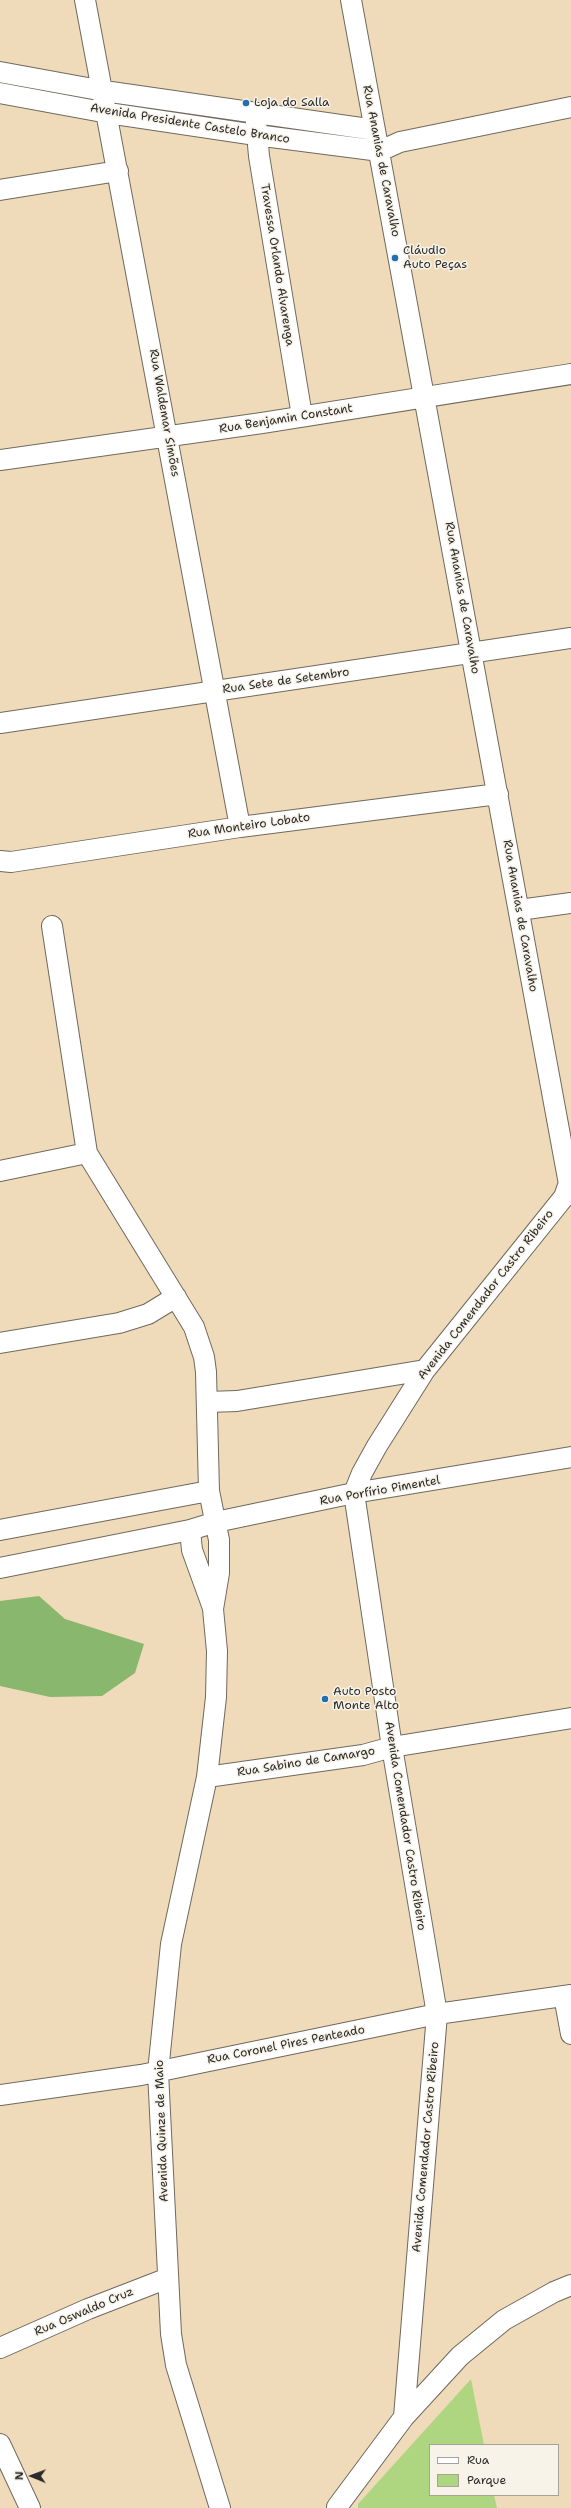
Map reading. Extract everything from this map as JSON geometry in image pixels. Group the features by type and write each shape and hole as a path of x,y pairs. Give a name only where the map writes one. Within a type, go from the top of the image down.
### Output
{"street":[{"name":"Rua Waldemar Simões","path":"85,0 104,91 169,437 213,692 240,827"},
{"name":"Rua Ananias de Caravalho","path":"351,0 570,1187"},
{"name":"Avenida Presidente Castelo Branco","path":"0,72 104,91 376,130"},
{"name":"Avenida Presidente Castelo Branco","path":"0,93 108,113 256,135 380,151"},
{"path":"380,151 400,142 571,107"},
{"name":"Travessa Orlando Alvarenga","path":"255,113 256,135 302,416"},
{"path":"0,190 118,171"},
{"name":"Rua Benjamin Constant","path":"0,460 169,437 571,374"},
{"name":"Rua Sete de Setembro","path":"0,723 472,654 571,638"},
{"name":"Rua Monteiro Lobato","path":"0,861 11,862 240,827 498,794"},
{"path":"519,910 571,903"},
{"path":"52,926 87,1153 176,1297 200,1342 206,1372 209,1491 219,1540 219,1573 213,1609"},
{"path":"0,1171 87,1153"},
{"name":"Avenida Comendador Castro Ribeiro","path":"404,2417 437,2014 392,1747 354,1493 362,1473 377,1446 425,1370 564,1197 570,1187"},
{"path":"0,1343 119,1323 148,1314 176,1297"},
{"path":"207,1402 237,1401 425,1370"},
{"name":"Rua Porfírio Pimentel","path":"0,1568 190,1530 216,1522 354,1493 571,1457"},
{"path":"0,1530 209,1491"},
{"path":"190,1530 192,1550 213,1609"},
{"name":"Avenida Quinze de Maio","path":"213,1609 217,1651 216,1697 207,1777 171,1944 158,2072 171,2334 176,2365 220,2508"},
{"name":"Rua Sabino de Camargo","path":"207,1777 363,1755 392,1747 571,1718"},
{"path":"567,1996 571,2034"},
{"name":"Rua Coronel Pires Penteado","path":"0,2095 158,2072 437,2014 567,1996"},
{"name":"Rua Oswaldo Cruz","path":"0,2348 88,2309 168,2278"},
{"path":"335,2508 404,2417 460,2356 504,2320 554,2292 571,2285"},
{"path":"0,2444 30,2508"}],"green space":[{"path":"39,1596 65,1619 144,1644 135,1673 102,1696 50,1697 0,1686 0,1601"},
{"path":"471,2379 484,2444 429,2444 429,2496 494,2496 497,2508 358,2508 358,2504"}],"place":[{"name":"Loja do Salla","path":"246,103"},
{"name":"Cláudio Auto Peças","path":"395,258"},
{"name":"Auto Posto Monte Alto","path":"325,1699"}]}
